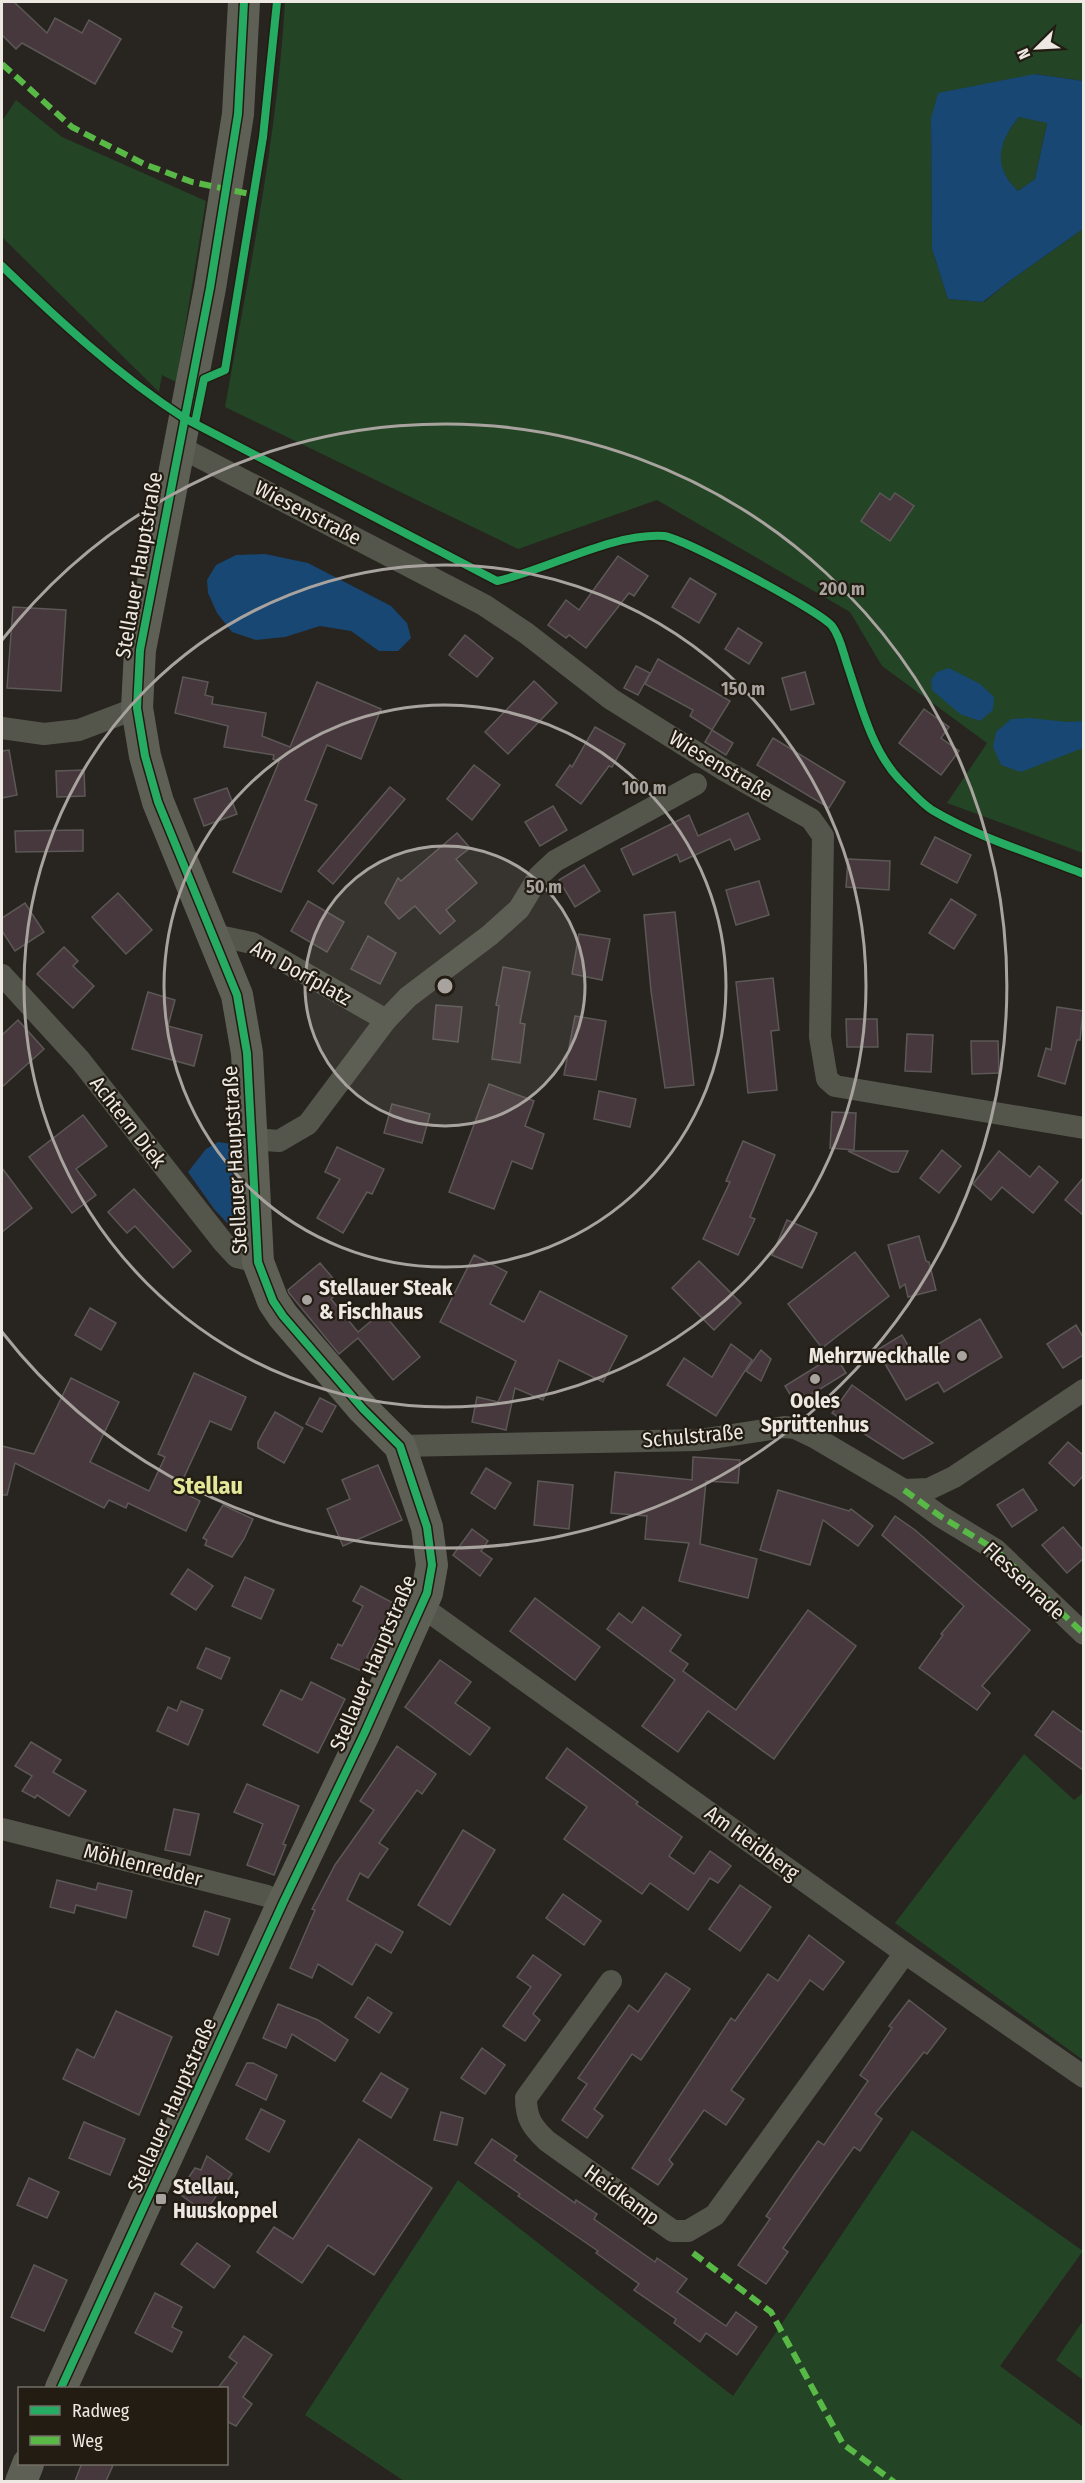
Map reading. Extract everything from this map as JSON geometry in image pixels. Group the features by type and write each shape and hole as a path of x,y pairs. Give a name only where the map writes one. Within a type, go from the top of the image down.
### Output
{"street":[{"name":"Stellauer Hauptstraße","path":"61,2387 422,1606 432,1565 427,1527 400,1446 363,1409 283,1316 273,1301 258,1262 247,1053 237,995 158,802 145,756 137,708 140,650 210,288 238,114 244,2"},
{"name":"Wiesenstraße","path":"178,446 484,605 526,633 611,699 724,770 811,819 824,836 820,1037 827,1079 835,1086 1083,1128"},
{"path":"2,728 44,734 79,730 137,708"},
{"path":"252,1139 279,1142 308,1124 386,1020 408,997 490,935 519,909 539,876 555,861 696,784"},
{"name":"Am Dorfplatz","path":"214,935 252,943 386,1020"},
{"name":"Achtern Diek","path":"2,975 80,1060 223,1242 237,1257 258,1262"},
{"path":"904,1490 929,1489 954,1477 1083,1390"},
{"name":"Schulstraße","path":"400,1446 699,1440 784,1427 795,1428 814,1437 904,1490"},
{"name":"Flessenrade","path":"904,1490 940,1516 996,1550 1083,1634"},
{"name":"Am Heidberg","path":"422,1606 905,1953 1083,2077"},
{"name":"Möhlenredder","path":"2,1829 267,1896 283,1903"},
{"name":"Heidkamp","path":"611,1981 526,2098 526,2113 531,2126 547,2141 673,2231 688,2231 715,2216 905,1953"},
{"path":"21,2481 27,2465"}],"green space":[{"path":"285,2 1083,2 1083,81 1035,74 931,118 932,249 948,299 984,302 1083,229 1083,853 947,803 987,743 882,666 850,612 657,500 518,549 225,407 269,155"},
{"path":"16,100 62,137 206,201 176,382 162,375 159,392 2,237 2,121"},
{"path":"1019,117 1047,122 1035,179 1018,191 1004,172 1000,154 1006,136"},
{"path":"1024,1754 1074,1800 1083,1793 1083,2060 895,1923"},
{"path":"912,2130 1083,2251 1000,2366 1083,2427 1083,2481 404,2481 305,2415 458,2180 733,2396"},
{"path":"1083,2321 1083,2380 1056,2360"}],"water":[{"path":"1035,74 1083,81 1083,229 983,302 948,299 932,249 931,118 938,93","holes":["1019,117 1047,123 1035,179 1018,191 1004,173 1001,164 1006,136"]},
{"path":"265,554 308,563 391,606 407,623 411,638 398,651 379,651 351,631 320,626 285,637 256,640 232,632 217,613 208,593 207,580 216,565 236,555"},
{"path":"949,668 980,684 994,697 993,710 980,721 960,714 932,690 931,680 937,672"},
{"path":"1030,718 1067,722 1083,721 1083,748 1021,772 1001,765 993,747 996,732 1011,719"},
{"path":"218,1142 232,1144 233,1222 229,1225 214,1209 188,1172 206,1149"}],"building":[{"path":"2,2 14,2 47,33 55,18 82,33 89,20 121,39 95,84 22,43 16,49 2,35"},
{"path":"880,493 890,500 895,493 914,506 890,541 861,521"},
{"path":"618,556 648,576 634,596 629,593 586,648 569,635 566,638 548,625 566,600 579,610"},
{"path":"690,578 716,594 699,623 672,607"},
{"path":"13,607 66,610 61,691 7,688"},
{"path":"738,628 762,643 749,664 725,649"},
{"path":"465,635 493,658 477,677 449,655"},
{"path":"658,659 730,701 712,730 690,716 693,710 645,684"},
{"path":"636,666 650,673 638,695 624,688"},
{"path":"805,672 814,704 791,710 782,678"},
{"path":"183,677 208,682 205,695 213,697 212,704 266,713 262,736 290,747 317,682 381,709 361,759 327,745 305,800 317,805 281,892 233,872 279,762 273,759 274,755 224,747 228,726 175,713"},
{"path":"534,681 557,703 508,754 485,732"},
{"path":"924,709 949,727 941,738 959,751 941,775 899,743"},
{"path":"595,727 625,744 612,767 609,766 581,804 556,785 570,765 572,767"},
{"path":"712,730 733,743 726,755 705,742"},
{"path":"773,738 845,782 829,808 757,765"},
{"path":"9,750 17,795 2,798 2,751"},
{"path":"474,765 500,785 472,820 447,799"},
{"path":"84,770 85,796 57,797 56,771"},
{"path":"390,787 405,799 333,884 318,871"},
{"path":"227,788 237,814 204,826 194,799"},
{"path":"553,806 567,830 540,846 525,822"},
{"path":"748,813 760,839 735,850 730,839 680,862 677,854 633,875 621,849 689,815 698,836"},
{"path":"83,830 83,851 16,852 15,831"},
{"path":"457,833 470,848 456,859 477,883 446,910 455,921 440,934 415,906 399,919 385,903 398,878 401,881"},
{"path":"935,837 971,855 957,883 921,864"},
{"path":"848,859 890,861 889,890 846,887"},
{"path":"584,865 600,891 575,907 559,880"},
{"path":"759,881 769,915 736,925 726,890"},
{"path":"118,893 152,930 126,954 92,917"},
{"path":"951,899 976,915 954,949 929,933"},
{"path":"308,901 344,922 327,952 291,931"},
{"path":"25,903 44,932 15,951 2,931 2,918"},
{"path":"675,912 694,1085 665,1088 651,991 644,915"},
{"path":"579,934 610,939 602,980 572,974"},
{"path":"368,936 396,953 380,984 351,969"},
{"path":"64,947 78,961 73,966 94,986 73,1008 37,974"},
{"path":"503,967 530,972 520,1023 525,1024 520,1063 492,1059 499,1006 496,1005"},
{"path":"773,978 779,1030 771,1031 777,1090 748,1093 736,982"},
{"path":"148,992 175,1000 168,1026 202,1035 194,1066 132,1049"},
{"path":"436,1005 462,1007 458,1042 433,1039"},
{"path":"1057,1007 1083,1011 1080,1040 1077,1040 1065,1084 1038,1076 1046,1048 1051,1050"},
{"path":"575,1016 606,1021 596,1080 564,1075"},
{"path":"846,1019 877,1019 878,1047 847,1047"},
{"path":"18,1020 44,1049 2,1087 2,1035"},
{"path":"907,1034 933,1035 931,1072 905,1071"},
{"path":"971,1041 998,1041 999,1073 972,1074"},
{"path":"489,1084 534,1101 525,1126 544,1134 532,1169 512,1161 494,1209 449,1192"},
{"path":"599,1091 636,1099 630,1127 594,1119"},
{"path":"392,1104 430,1114 422,1143 384,1133"},
{"path":"832,1112 856,1113 854,1150 830,1148"},
{"path":"83,1115 107,1146 76,1169 96,1195 72,1213 29,1157"},
{"path":"743,1141 775,1155 750,1217 755,1219 738,1255 703,1239 730,1182 726,1181"},
{"path":"337,1147 384,1169 372,1194 367,1192 343,1233 317,1218 340,1179 325,1172"},
{"path":"942,1150 961,1166 939,1193 920,1178"},
{"path":"848,1151 908,1151 898,1172 892,1172"},
{"path":"999,1151 1030,1177 1039,1166 1058,1182 1033,1213 1002,1187 991,1200 973,1184"},
{"path":"2,1168 32,1208 2,1232"},
{"path":"1083,1178 1083,1215 1065,1200"},
{"path":"134,1189 191,1251 173,1268 135,1226 127,1233 108,1212"},
{"path":"787,1220 817,1233 802,1268 772,1255"},
{"path":"919,1236 936,1290 908,1297 905,1284 900,1288 888,1245"},
{"path":"855,1252 889,1296 822,1348 788,1304"},
{"path":"474,1255 507,1272 490,1304 524,1322 540,1291 627,1336 603,1382 559,1360 543,1400 515,1388 506,1430 472,1422 477,1397 498,1402 516,1361 440,1322"},
{"path":"699,1261 741,1303 714,1330 672,1288"},
{"path":"320,1263 342,1289 331,1299 358,1332 382,1312 420,1357 393,1380 358,1338 339,1354 289,1293 288,1290"},
{"path":"90,1308 116,1323 101,1350 75,1335"},
{"name":"Mehrzweckhalle","path":"980,1319 1002,1357 944,1392 938,1382 906,1400 877,1350 902,1335 915,1358"},
{"path":"1076,1325 1083,1337 1083,1355 1063,1368 1047,1344"},
{"path":"731,1344 752,1360 716,1416 667,1385 684,1358 712,1377"},
{"path":"761,1350 771,1359 761,1381 746,1371"},
{"name":"Ooles Sprüttenhus","path":"835,1355 846,1373 796,1404 785,1386"},
{"path":"194,1373 246,1397 231,1430 210,1421 178,1490 200,1501 186,1531 128,1503 126,1508 109,1500 104,1508 15,1463 7,1495 2,1495 2,1446 34,1454 71,1378 119,1402 90,1462 149,1491 165,1457 158,1454"},
{"path":"852,1385 933,1443 903,1459 832,1413"},
{"path":"320,1398 336,1406 322,1432 306,1424"},
{"path":"275,1412 303,1428 284,1463 258,1448 258,1442"},
{"path":"1068,1442 1083,1455 1083,1476 1074,1486 1049,1463"},
{"path":"693,1457 740,1460 738,1483 706,1481 700,1544 757,1559 748,1598 679,1581 689,1543 645,1539 647,1516 611,1513 615,1472 692,1480"},
{"path":"378,1465 402,1520 343,1546 327,1509 350,1499 342,1480"},
{"path":"486,1468 511,1483 495,1509 471,1493"},
{"path":"538,1481 573,1485 569,1529 534,1525"},
{"path":"1023,1489 1037,1510 1012,1527 997,1505"},
{"path":"778,1490 849,1511 851,1509 873,1526 858,1546 823,1520 810,1565 760,1550"},
{"path":"223,1505 253,1519 232,1557 205,1545 207,1540 203,1538"},
{"path":"895,1516 915,1530 1030,1630 982,1686 990,1693 977,1710 919,1668 943,1635 941,1634 964,1606 882,1535"},
{"path":"1063,1527 1083,1550 1083,1559 1067,1573 1042,1545"},
{"path":"472,1529 488,1541 481,1551 492,1559 480,1576 453,1555"},
{"path":"188,1569 213,1586 196,1610 171,1594"},
{"path":"245,1577 274,1590 261,1619 232,1606"},
{"path":"361,1586 395,1604 367,1657 371,1658 364,1672 331,1658 338,1644 342,1646 363,1606 353,1601"},
{"path":"535,1598 600,1647 575,1680 510,1631"},
{"path":"643,1607 681,1635 670,1651 688,1664 683,1671 736,1710 808,1610 856,1646 774,1759 708,1711 678,1752 642,1726 675,1680 607,1629 619,1613 632,1623"},
{"path":"206,1648 230,1658 221,1679 197,1668"},
{"path":"440,1660 471,1682 455,1703 490,1728 470,1755 405,1707"},
{"path":"311,1682 345,1699 318,1753 263,1725 281,1690 302,1700"},
{"path":"181,1701 203,1710 188,1745 157,1731 168,1707 177,1711"},
{"path":"1053,1711 1083,1733 1083,1770 1035,1735"},
{"path":"31,1742 61,1760 53,1772 86,1791 69,1816 37,1795 35,1798 22,1791 32,1776 15,1766"},
{"path":"397,1746 436,1774 422,1794 417,1790 379,1843 388,1849 368,1878 360,1873 347,1900 403,1932 391,1953 376,1944 352,1985 318,1964 312,1978 290,1968 315,1910 312,1909 335,1865 374,1810 360,1801"},
{"path":"567,1748 638,1802 636,1804 682,1837 669,1856 694,1874 710,1851 731,1866 718,1883 710,1878 688,1910 650,1883 642,1894 564,1839 587,1807 546,1778"},
{"path":"247,1784 299,1806 283,1844 286,1845 274,1875 247,1865 263,1824 234,1812"},
{"path":"174,1809 199,1814 190,1855 165,1850"},
{"path":"463,1830 495,1850 450,1925 418,1905"},
{"path":"57,1880 96,1890 98,1883 132,1891 126,1918 76,1905 74,1913 50,1907"},
{"path":"740,1885 771,1907 740,1951 709,1929"},
{"path":"563,1894 601,1921 584,1945 546,1918"},
{"path":"205,1911 230,1919 218,1955 193,1946"},
{"path":"809,1935 844,1962 823,1990 810,1980 731,2090 744,2099 726,2125 704,2110 669,2160 673,2164 658,2185 632,2168 731,2018 735,2021 768,1974 778,1981"},
{"path":"533,1955 561,1975 533,2014 540,2020 525,2041 503,2026 531,1987 517,1977"},
{"path":"666,1973 690,1989 641,2060 632,2054 594,2109 603,2116 587,2138 562,2120 587,2084 578,2078 629,2005 638,2012"},
{"path":"368,1997 392,2013 379,2033 355,2017"},
{"path":"909,2000 946,2029 927,2054 924,2052 875,2114 882,2119 860,2151 854,2147 822,2192 783,2248 788,2252 766,2284 738,2265 770,2219 766,2216 818,2141 824,2145 868,2081 860,2075 892,2028 889,2026"},
{"path":"278,2004 318,2020 348,2040 335,2061 292,2034 286,2048 263,2038"},
{"path":"116,2011 172,2037 139,2115 63,2079 77,2049 94,2058"},
{"path":"482,2048 505,2065 485,2094 461,2078"},
{"path":"247,2063 253,2063 277,2075 266,2100 236,2085"},
{"path":"381,2073 408,2089 391,2118 363,2101"},
{"path":"261,2109 285,2121 269,2152 246,2139"},
{"path":"441,2112 463,2118 457,2145 434,2140"},
{"path":"84,2122 125,2139 110,2175 69,2158"},
{"path":"359,2139 432,2188 374,2275 328,2245 302,2283 257,2252 274,2227 293,2239"},
{"path":"492,2139 517,2156 514,2160 575,2203 576,2200 597,2214 594,2219 655,2262 657,2258 687,2279 677,2292 726,2326 736,2312 757,2327 737,2355 706,2333 700,2342 674,2323 676,2319 634,2290 639,2284 596,2253 598,2251 518,2196 520,2194 475,2163"},
{"path":"207,2156 232,2174 205,2212 178,2193 195,2168 201,2170"},
{"path":"29,2178 59,2192 47,2218 17,2205"},
{"path":"197,2243 230,2266 214,2288 181,2264"},
{"path":"34,2265 67,2280 44,2331 11,2317"},
{"path":"155,2293 182,2307 172,2327 182,2332 172,2352 135,2333"},
{"path":"244,2336 272,2355 243,2397 252,2404 236,2426 228,2422 228,2387 219,2387 237,2363 229,2357"},
{"path":"81,2465 113,2465 106,2481 75,2481"}],"marked path":[{"path":"2,64 72,127 144,164 192,182 255,195"},
{"path":"904,1490 940,1516 996,1550 1084,1634"},
{"path":"693,2253 771,2312 843,2444 894,2482"}],"cycle path":[{"path":"61,2387 283,1903 364,1734 427,1593 432,1565 427,1527 400,1446 363,1409 283,1316 273,1301 258,1262 247,1053 237,995 158,802 145,756 137,708 140,650 210,288 238,114 244,2"},
{"path":"195,423 204,379 225,370 263,137 277,2"},
{"path":"2,266 89,346 136,384 184,418 497,581 623,540 664,536 697,549 779,591 822,618 835,630 862,709 881,754 889,767 919,800 932,810 968,829 1084,874"}],"place":[{"name":"Stellauer Steak & Fischhaus","path":"307,1300"},
{"name":"Mehrzweckhalle","path":"962,1356"},
{"name":"Ooles Sprüttenhus","path":"815,1379"},
{"name":"Stellau, Huuskoppel","path":"161,2199"}],"district":[{"name":"Stellau","path":"208,1486"}]}
